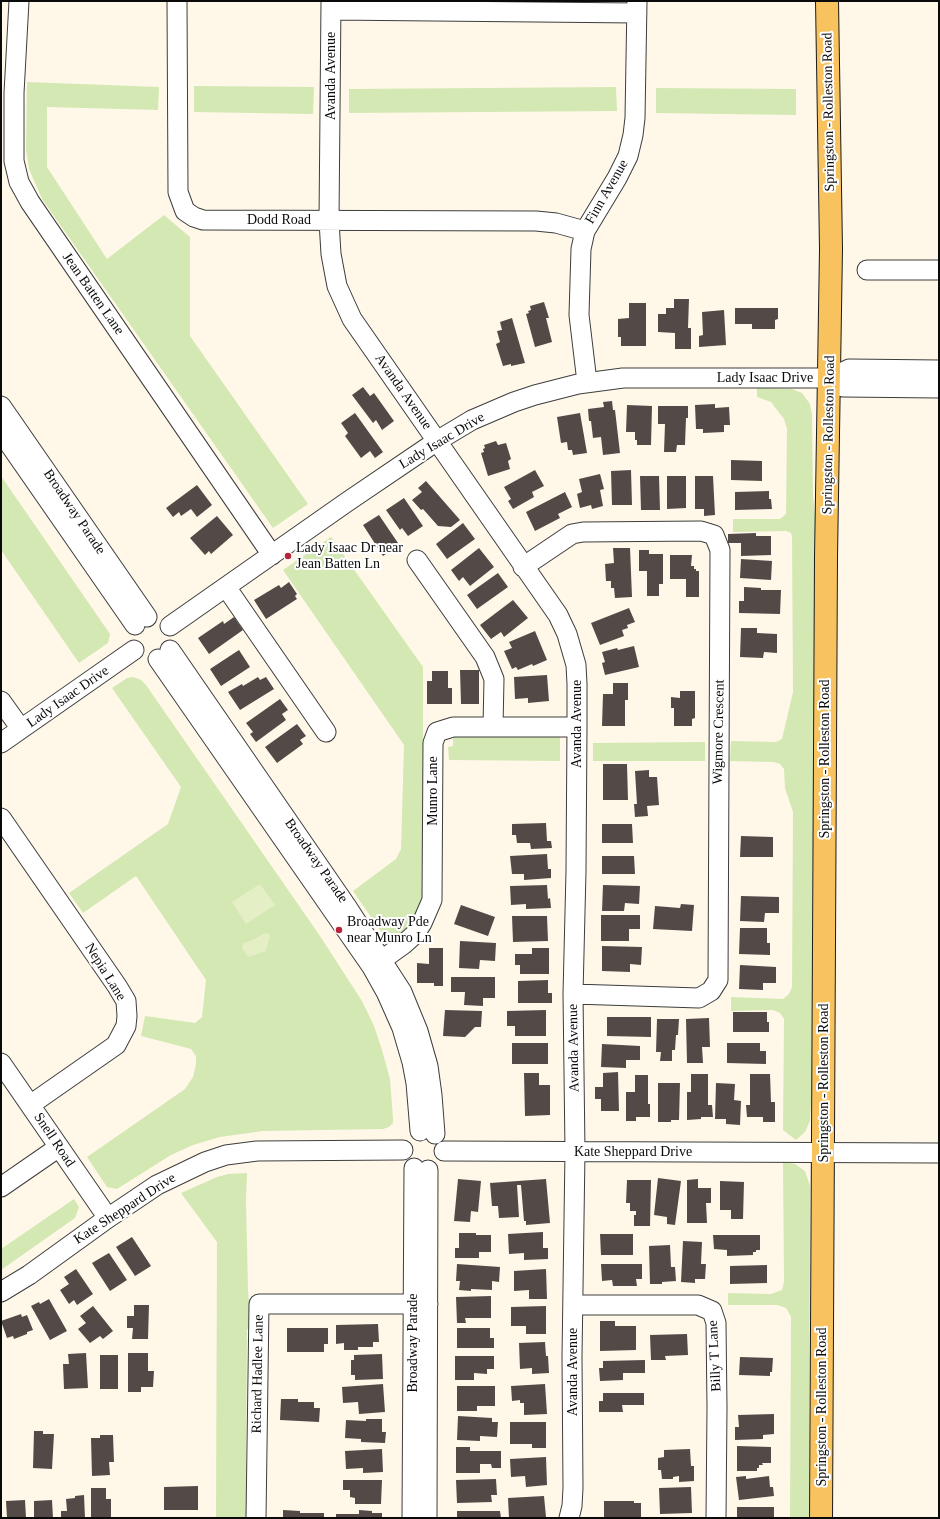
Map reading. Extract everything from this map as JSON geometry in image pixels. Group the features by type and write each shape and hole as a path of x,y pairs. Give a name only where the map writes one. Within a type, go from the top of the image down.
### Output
{"main road":[{"name":"Springston - Rolleston Road","path":"821,1518 826,557 831,249 828,1"}],"street":[{"name":"Jean Batten Lane","path":"18,1 14,94 14,161 19,182 30,202 272,556"},
{"name":"Dodd Road","path":"177,1 178,192 185,211 194,217 203,220 536,221 556,223 585,231"},
{"name":"Avanda Avenue","path":"331,6 330,221 333,269 337,286 352,319 548,601 567,634 576,665 576,870 573,994 575,1151 572,1243 573,1488 572,1506 569,1518"},
{"path":"331,6 637,7"},
{"name":"Finn Avenue","path":"587,382 580,325 579,298 581,249 585,231 617,178 628,156 635,118 637,7"},
{"path":"867,270 939,270"},
{"path":"939,370 849,369 830,378 843,387 939,388"},
{"name":"Lady Isaac Drive","path":"170,626 272,556 340,506 437,441 472,420 514,402 556,389 602,380 646,378 830,378"},
{"name":"Broadway Parade","path":"1,406 141,621"},
{"name":"Broadway Parade","path":"1,432 141,621"},
{"name":"Wigmore Crescent","path":"523,567 572,534 583,532 702,531 714,535 720,550 718,980 711,992 699,998 573,994"},
{"path":"417,560 485,657 494,679 493,727"},
{"path":"226,587 326,732"},
{"path":"156,617 164,620 170,626 174,638 164,654 145,658 134,650 130,638 132,631 141,621 156,617"},
{"name":"Lady Isaac Drive","path":"1,743 134,650"},
{"name":"Broadway Parade","path":"164,654 347,906 377,963 408,1046 427,1132"},
{"path":"1,701 21,729"},
{"name":"Munro Lane","path":"377,963 404,944 415,934 425,917 432,900 433,754 435,736 437,732 453,727 577,727"},
{"name":"Nepia Lane","path":"1,818 117,986 126,1001 128,1016 126,1026 116,1045 30,1105"},
{"name":"Snell Road","path":"1,1063 108,1218"},
{"path":"427,1132 441,1141 444,1151 439,1163 434,1168 421,1169 406,1161 403,1150 406,1140 414,1133 427,1132"},
{"path":"1,1187 59,1147"},
{"name":"Kate Sheppard Drive","path":"1,1292 29,1275 157,1185 199,1164 226,1155 257,1151 403,1150"},
{"name":"Kate Sheppard Drive","path":"444,1151 939,1153"},
{"name":"Broadway Parade","path":"412,1518 420,1304 421,1169"},
{"name":"Richard Hadlee Lane","path":"256,1518 259,1304 420,1304"},
{"name":"Broadway Parade","path":"420,1304 427,1518"},
{"name":"Billy T Lane","path":"573,1305 698,1305 712,1311 716,1323 716,1518"}],"green space":[{"path":"27,82 159,87 158,110 47,107 47,167 107,259 164,215 190,237 190,336 308,504 273,528 42,199 29,169 26,149"},
{"path":"194,86 314,87 313,114 194,112"},
{"path":"616,87 617,111 349,113 349,89"},
{"path":"656,88 796,89 796,115 656,113"},
{"path":"757,388 792,389 802,393 810,404 812,414 813,495 816,527 812,957 813,1067 810,1121 805,1132 796,1140 783,1130 784,1019 780,1013 773,1010 731,1011 731,997 783,999 789,994 792,987 793,812 785,788 784,769 780,764 774,762 730,761 731,741 776,742 782,739 793,692 791,533 786,531 733,532 733,519 780,519 786,514 787,429 784,419 771,402 757,397"},
{"path":"1,476 110,634 108,643 79,663 1,550"},
{"path":"331,537 423,667 423,884 427,884 416,925 391,946 353,891 396,859 401,849 404,745 283,570"},
{"path":"133,677 141,680 146,685 320,936 362,1001 374,1026 390,1079 393,1123 389,1127 383,1129 263,1131 220,1137 193,1145 171,1155 117,1189 107,1187 87,1157 185,1089 193,1077 196,1064 196,1056 191,1049 141,1036 145,1016 195,1023 202,1017 206,980 136,876 83,913 69,893 168,824 181,787 112,688 127,678"},
{"path":"453,733 560,734 560,761 449,760 448,747 453,746"},
{"path":"705,742 705,761 593,761 593,743"},
{"path":"260,884 275,905 246,924 232,902"},
{"path":"265,933 269,934 270,936 266,951 248,957 242,948 243,943 251,941"},
{"path":"783,1162 795,1164 805,1171 810,1186 809,1518 790,1518 791,1317 786,1308 777,1305 728,1305 728,1293 771,1294 782,1290 784,1282"},
{"path":"247,1173 246,1200 248,1290 251,1329 247,1329 246,1463 250,1464 250,1518 216,1518 217,1242 181,1193 217,1177 228,1174"},
{"path":"74,1199 79,1207 75,1218 1,1270 1,1249"}],"building":[{"path":"674,299 689,299 688,328 691,328 691,349 675,349 675,333 658,332 658,314 666,314 666,308 674,308"},
{"path":"544,302 549,318 546,318 552,342 535,347 526,314 531,310 530,306"},
{"path":"629,303 646,303 646,346 621,346 621,337 618,337 618,319 629,318"},
{"path":"735,308 778,308 778,319 775,320 775,329 752,329 752,324 735,324"},
{"path":"724,310 726,345 699,347 699,336 703,335 702,312"},
{"path":"512,318 525,363 503,366 496,344 500,342 497,331 502,330 500,322"},
{"path":"363,387 370,396 374,393 394,421 382,430 376,420 373,423 352,395"},
{"path":"612,401 613,410 615,410 620,453 603,455 601,437 593,438 588,409 604,407 603,402"},
{"path":"715,404 715,408 729,407 730,425 724,425 724,432 703,433 703,429 696,429 695,405"},
{"path":"627,405 652,406 651,445 637,445 637,440 635,440 635,432 626,432"},
{"path":"658,406 688,406 685,445 677,445 676,452 664,452 665,424 658,424"},
{"path":"355,413 383,452 375,458 370,451 361,458 345,436 348,433 341,423"},
{"path":"580,413 587,453 573,455 572,450 568,450 567,442 561,443 557,417"},
{"path":"496,441 498,445 506,443 511,459 508,461 510,469 488,476 481,453 484,452 484,445"},
{"path":"731,460 762,461 762,481 731,480"},
{"path":"535,470 544,486 532,492 534,497 513,509 508,501 511,499 504,487"},
{"path":"631,470 632,505 612,505 611,471"},
{"path":"600,474 604,489 600,490 603,506 592,509 591,505 580,508 577,494 582,492 579,479"},
{"path":"640,476 659,476 660,510 641,510"},
{"path":"667,476 686,476 686,508 667,509"},
{"path":"695,476 713,476 715,515 704,516 704,509 695,509"},
{"path":"426,481 460,520 451,527 438,526 423,509 421,510 412,500 422,492 418,488"},
{"path":"197,485 212,505 197,517 191,509 181,516 179,512 173,517 166,508"},
{"path":"769,491 769,499 771,499 772,509 735,510 735,492"},
{"path":"565,492 572,507 558,514 560,518 535,531 526,512"},
{"path":"404,498 423,526 408,536 402,528 400,530 386,510"},
{"path":"379,515 398,543 394,545 396,547 383,556 363,525"},
{"path":"217,516 233,535 211,554 209,551 205,555 190,538"},
{"path":"463,523 475,539 447,559 436,544"},
{"path":"756,533 756,536 771,536 771,555 741,556 741,543 728,543 728,534"},
{"path":"479,548 494,567 470,586 463,577 459,581 451,570"},
{"path":"613,548 630,548 632,597 615,598 614,588 611,588 611,581 606,581 605,564 614,563"},
{"path":"639,550 649,550 649,554 663,554 663,584 659,584 659,596 647,596 647,571 639,571"},
{"path":"670,555 692,555 691,566 694,566 696,571 699,571 699,597 686,597 686,579 670,579"},
{"path":"741,559 772,561 771,580 740,578"},
{"path":"498,573 508,587 477,609 467,595"},
{"path":"289,582 297,594 295,596 297,599 266,619 254,600 279,585 281,588"},
{"path":"744,587 761,588 761,590 781,590 780,614 739,613 739,601 744,601"},
{"path":"513,600 528,618 504,637 501,632 491,639 480,625"},
{"path":"629,608 635,622 627,625 628,628 622,630 624,636 600,645 591,623"},
{"path":"234,617 243,630 209,654 198,638 223,621 224,624"},
{"path":"741,628 757,628 757,633 777,634 777,653 764,652 763,658 740,657"},
{"path":"535,631 547,660 518,670 516,667 512,669 504,651 512,648 509,642"},
{"path":"634,646 639,667 605,675 602,663 605,662 602,652"},
{"path":"239,650 250,667 221,686 210,669"},
{"path":"460,670 479,670 479,704 461,704"},
{"path":"432,671 448,671 448,688 452,688 452,704 427,704 427,681 432,681"},
{"path":"547,675 549,701 528,703 528,698 515,699 514,677"},
{"path":"258,677 260,680 266,677 274,689 240,710 228,692 242,684 243,686"},
{"path":"613,683 628,683 628,700 625,700 625,726 602,726 603,694 613,694"},
{"path":"680,691 695,691 695,718 692,719 692,726 674,726 674,708 671,708 671,697 680,698"},
{"path":"280,699 288,710 282,714 286,720 256,742 250,734 253,732 246,723"},
{"path":"297,724 306,736 300,740 303,744 277,763 265,747"},
{"path":"603,764 627,764 628,800 603,800"},
{"path":"649,770 649,777 657,777 659,805 647,806 648,816 635,817 634,804 637,804 635,771"},
{"path":"546,823 547,841 551,841 552,848 531,849 530,843 517,843 516,835 512,835 512,824"},
{"path":"602,824 632,824 633,843 602,843"},
{"path":"741,836 773,837 773,857 740,857"},
{"path":"547,854 548,869 551,869 551,878 524,880 524,874 512,874 510,856"},
{"path":"602,856 634,856 635,874 602,874"},
{"path":"547,885 548,899 550,898 551,908 526,909 526,904 511,905 510,886"},
{"path":"603,885 640,886 639,904 625,903 624,911 602,911"},
{"path":"741,896 779,897 779,913 765,913 764,922 740,921"},
{"path":"681,904 694,905 692,931 653,929 655,906 680,908"},
{"path":"461,905 495,917 488,936 454,924"},
{"path":"601,915 640,915 640,929 629,929 629,941 601,941"},
{"path":"512,916 547,916 548,941 513,942"},
{"path":"740,928 767,928 767,943 770,943 770,955 739,954"},
{"path":"460,941 496,943 495,961 480,960 479,969 459,968"},
{"path":"602,946 642,947 641,965 630,964 630,972 602,971"},
{"path":"429,948 443,948 443,986 434,986 434,983 417,983 417,963 429,964"},
{"path":"532,948 549,948 549,974 520,974 520,965 515,965 515,954 532,954"},
{"path":"740,965 776,967 776,983 763,983 763,990 739,989"},
{"path":"451,977 495,977 495,998 483,998 483,1006 464,1005 465,992 451,992"},
{"path":"548,980 548,993 552,993 552,1003 518,1003 518,981"},
{"path":"445,1010 482,1011 481,1027 475,1027 465,1037 443,1036"},
{"path":"546,1010 546,1036 515,1036 515,1026 507,1026 507,1011"},
{"path":"733,1012 767,1012 769,1032 733,1032"},
{"path":"607,1017 651,1017 651,1037 607,1036"},
{"path":"709,1018 710,1047 702,1047 703,1063 687,1063 686,1019"},
{"path":"657,1019 679,1019 675,1050 672,1050 672,1061 660,1061 661,1052 656,1052"},
{"path":"512,1043 548,1043 548,1064 512,1064"},
{"path":"727,1043 760,1043 760,1051 766,1051 766,1064 727,1063"},
{"path":"602,1044 640,1046 640,1060 626,1060 626,1068 601,1067"},
{"path":"618,1072 619,1111 601,1111 601,1099 595,1099 595,1087 603,1087 603,1073"},
{"path":"524,1073 539,1073 539,1085 550,1085 550,1115 525,1116"},
{"path":"691,1074 708,1074 708,1105 712,1105 713,1117 701,1117 701,1119 687,1120 687,1092 691,1092"},
{"path":"750,1074 770,1074 771,1102 775,1102 775,1122 763,1122 763,1117 747,1117 746,1105 750,1105"},
{"path":"635,1075 648,1075 648,1104 650,1104 650,1117 636,1117 636,1121 626,1121 626,1092 635,1092"},
{"path":"658,1083 680,1083 679,1120 671,1120 671,1122 658,1122"},
{"path":"716,1083 735,1084 734,1100 741,1101 740,1125 726,1124 726,1119 715,1119"},
{"path":"658,1178 681,1181 675,1225 667,1224 667,1217 654,1215"},
{"path":"458,1179 481,1181 478,1212 471,1211 470,1222 454,1221"},
{"path":"546,1179 550,1223 526,1225 526,1221 524,1221 521,1185 517,1185 519,1217 499,1218 498,1206 492,1206 490,1183"},
{"path":"698,1179 698,1188 711,1188 711,1203 706,1203 707,1223 687,1223 687,1180"},
{"path":"627,1180 651,1180 650,1226 634,1226 634,1215 636,1215 636,1211 630,1211 630,1203 626,1203"},
{"path":"720,1181 744,1182 743,1219 731,1219 731,1210 720,1210"},
{"path":"543,1232 543,1248 548,1248 548,1259 524,1260 524,1253 509,1254 508,1234"},
{"path":"459,1233 491,1235 491,1252 479,1252 479,1258 455,1258 455,1248 459,1248"},
{"path":"600,1234 633,1234 633,1255 601,1255"},
{"path":"713,1235 760,1235 760,1250 753,1252 753,1255 727,1256 727,1250 714,1249"},
{"path":"132,1237 151,1266 135,1276 116,1247"},
{"path":"683,1241 702,1242 701,1264 706,1264 705,1279 695,1279 695,1283 681,1282"},
{"path":"670,1245 671,1267 675,1267 676,1281 662,1282 662,1284 650,1284 649,1246"},
{"path":"109,1253 127,1280 110,1291 92,1263"},
{"path":"457,1264 500,1267 499,1282 492,1281 492,1290 459,1290 460,1281 456,1281"},
{"path":"601,1264 642,1264 642,1279 636,1279 637,1286 613,1286 612,1280 602,1281"},
{"path":"767,1265 767,1283 730,1284 730,1266"},
{"path":"76,1269 93,1294 77,1305 74,1300 69,1304 60,1290 69,1284 64,1277"},
{"path":"546,1269 547,1299 529,1299 529,1290 514,1291 514,1271"},
{"path":"491,1296 491,1318 465,1318 466,1323 457,1323 456,1297"},
{"path":"49,1299 67,1331 50,1340 31,1306 39,1302 40,1304"},
{"path":"134,1305 149,1305 148,1339 132,1339 133,1328 127,1328 127,1316 134,1316"},
{"path":"93,1306 113,1331 103,1339 100,1336 90,1343 78,1329 86,1323 80,1316"},
{"path":"546,1306 546,1334 526,1334 526,1326 511,1326 511,1307"},
{"path":"21,1314 22,1317 27,1315 33,1330 14,1339 13,1336 7,1338 1,1321"},
{"path":"600,1321 615,1321 615,1326 636,1326 636,1350 600,1351"},
{"path":"378,1324 379,1342 373,1342 373,1347 358,1347 358,1350 344,1350 344,1343 336,1344 336,1325"},
{"path":"287,1328 328,1328 328,1344 324,1344 324,1352 287,1352"},
{"path":"457,1328 490,1328 490,1338 494,1338 494,1348 457,1348"},
{"path":"687,1334 688,1355 665,1356 666,1360 651,1360 650,1335"},
{"path":"545,1342 549,1373 532,1374 532,1368 520,1369 519,1343"},
{"path":"86,1353 88,1388 64,1389 63,1364 69,1364 68,1354"},
{"path":"128,1353 148,1353 148,1371 154,1371 153,1387 141,1387 141,1392 128,1392"},
{"path":"382,1354 383,1379 355,1380 355,1375 351,1375 351,1360 354,1360 354,1355"},
{"path":"100,1355 118,1355 118,1389 100,1389"},
{"path":"455,1356 494,1356 494,1369 487,1369 487,1374 474,1373 474,1380 455,1380"},
{"path":"740,1357 773,1358 772,1372 770,1372 770,1376 739,1375"},
{"path":"645,1360 645,1373 623,1373 623,1380 600,1381 599,1368 603,1368 603,1361"},
{"path":"383,1384 385,1412 359,1414 358,1402 343,1403 342,1387"},
{"path":"545,1384 547,1414 524,1415 524,1403 520,1403 520,1400 512,1401 511,1386"},
{"path":"457,1386 495,1386 495,1406 477,1406 477,1411 457,1411"},
{"path":"603,1393 644,1393 644,1405 622,1405 623,1412 599,1412 599,1401 603,1401"},
{"path":"281,1399 298,1399 298,1402 314,1402 314,1408 320,1408 319,1422 280,1420"},
{"path":"774,1414 774,1434 763,1435 763,1439 735,1440 735,1427 739,1427 738,1415"},
{"path":"458,1416 492,1418 492,1422 498,1422 497,1437 480,1436 480,1441 457,1440"},
{"path":"366,1419 382,1419 382,1432 386,1432 385,1443 361,1442 361,1439 345,1438 346,1420 366,1421"},
{"path":"510,1422 546,1422 546,1448 532,1448 532,1444 510,1444"},
{"path":"34,1431 43,1431 43,1434 54,1434 52,1469 33,1468"},
{"path":"100,1435 113,1435 114,1462 109,1462 110,1475 92,1476 91,1438 100,1438"},
{"path":"737,1446 771,1447 771,1463 762,1463 763,1465 759,1465 757,1471 737,1471"},
{"path":"456,1447 470,1447 470,1451 501,1451 501,1468 492,1468 491,1464 480,1464 480,1473 456,1473"},
{"path":"382,1449 383,1472 363,1473 363,1468 346,1469 345,1451"},
{"path":"690,1449 691,1466 694,1466 694,1481 679,1482 679,1476 673,1477 673,1479 662,1479 661,1470 658,1470 658,1458 664,1457 664,1450"},
{"path":"546,1457 547,1485 526,1487 525,1476 511,1477 510,1459"},
{"path":"746,1476 746,1479 769,1476 770,1487 773,1487 774,1496 739,1500 736,1477"},
{"path":"496,1479 497,1495 491,1495 492,1502 457,1503 456,1480"},
{"path":"343,1480 382,1480 381,1504 355,1504 355,1498 350,1497 350,1490 343,1490"},
{"path":"198,1486 198,1510 164,1510 164,1487"},
{"path":"691,1487 692,1513 660,1514 659,1488"},
{"path":"91,1488 106,1488 106,1499 111,1499 111,1518 91,1518"},
{"path":"84,1495 85,1518 61,1518 61,1511 67,1511 66,1499"},
{"path":"544,1496 546,1517 509,1518 508,1498"},
{"path":"25,1500 26,1518 7,1518 6,1501"},
{"path":"52,1500 53,1518 34,1518 34,1501"},
{"path":"604,1501 634,1501 634,1503 641,1503 641,1518 604,1518"},
{"path":"737,1507 774,1507 774,1518 737,1518"},
{"path":"283,1510 300,1511 300,1513 324,1513 324,1518 283,1518"},
{"path":"359,1510 372,1511 372,1513 382,1513 382,1518 336,1518 336,1514 359,1514"},
{"path":"457,1511 500,1511 501,1518 457,1518"}],"place":[{"name":"Lady Isaac Dr near Jean Batten Ln","path":"288,556"},
{"name":"Broadway Pde near Munro Ln","path":"339,930"}]}
